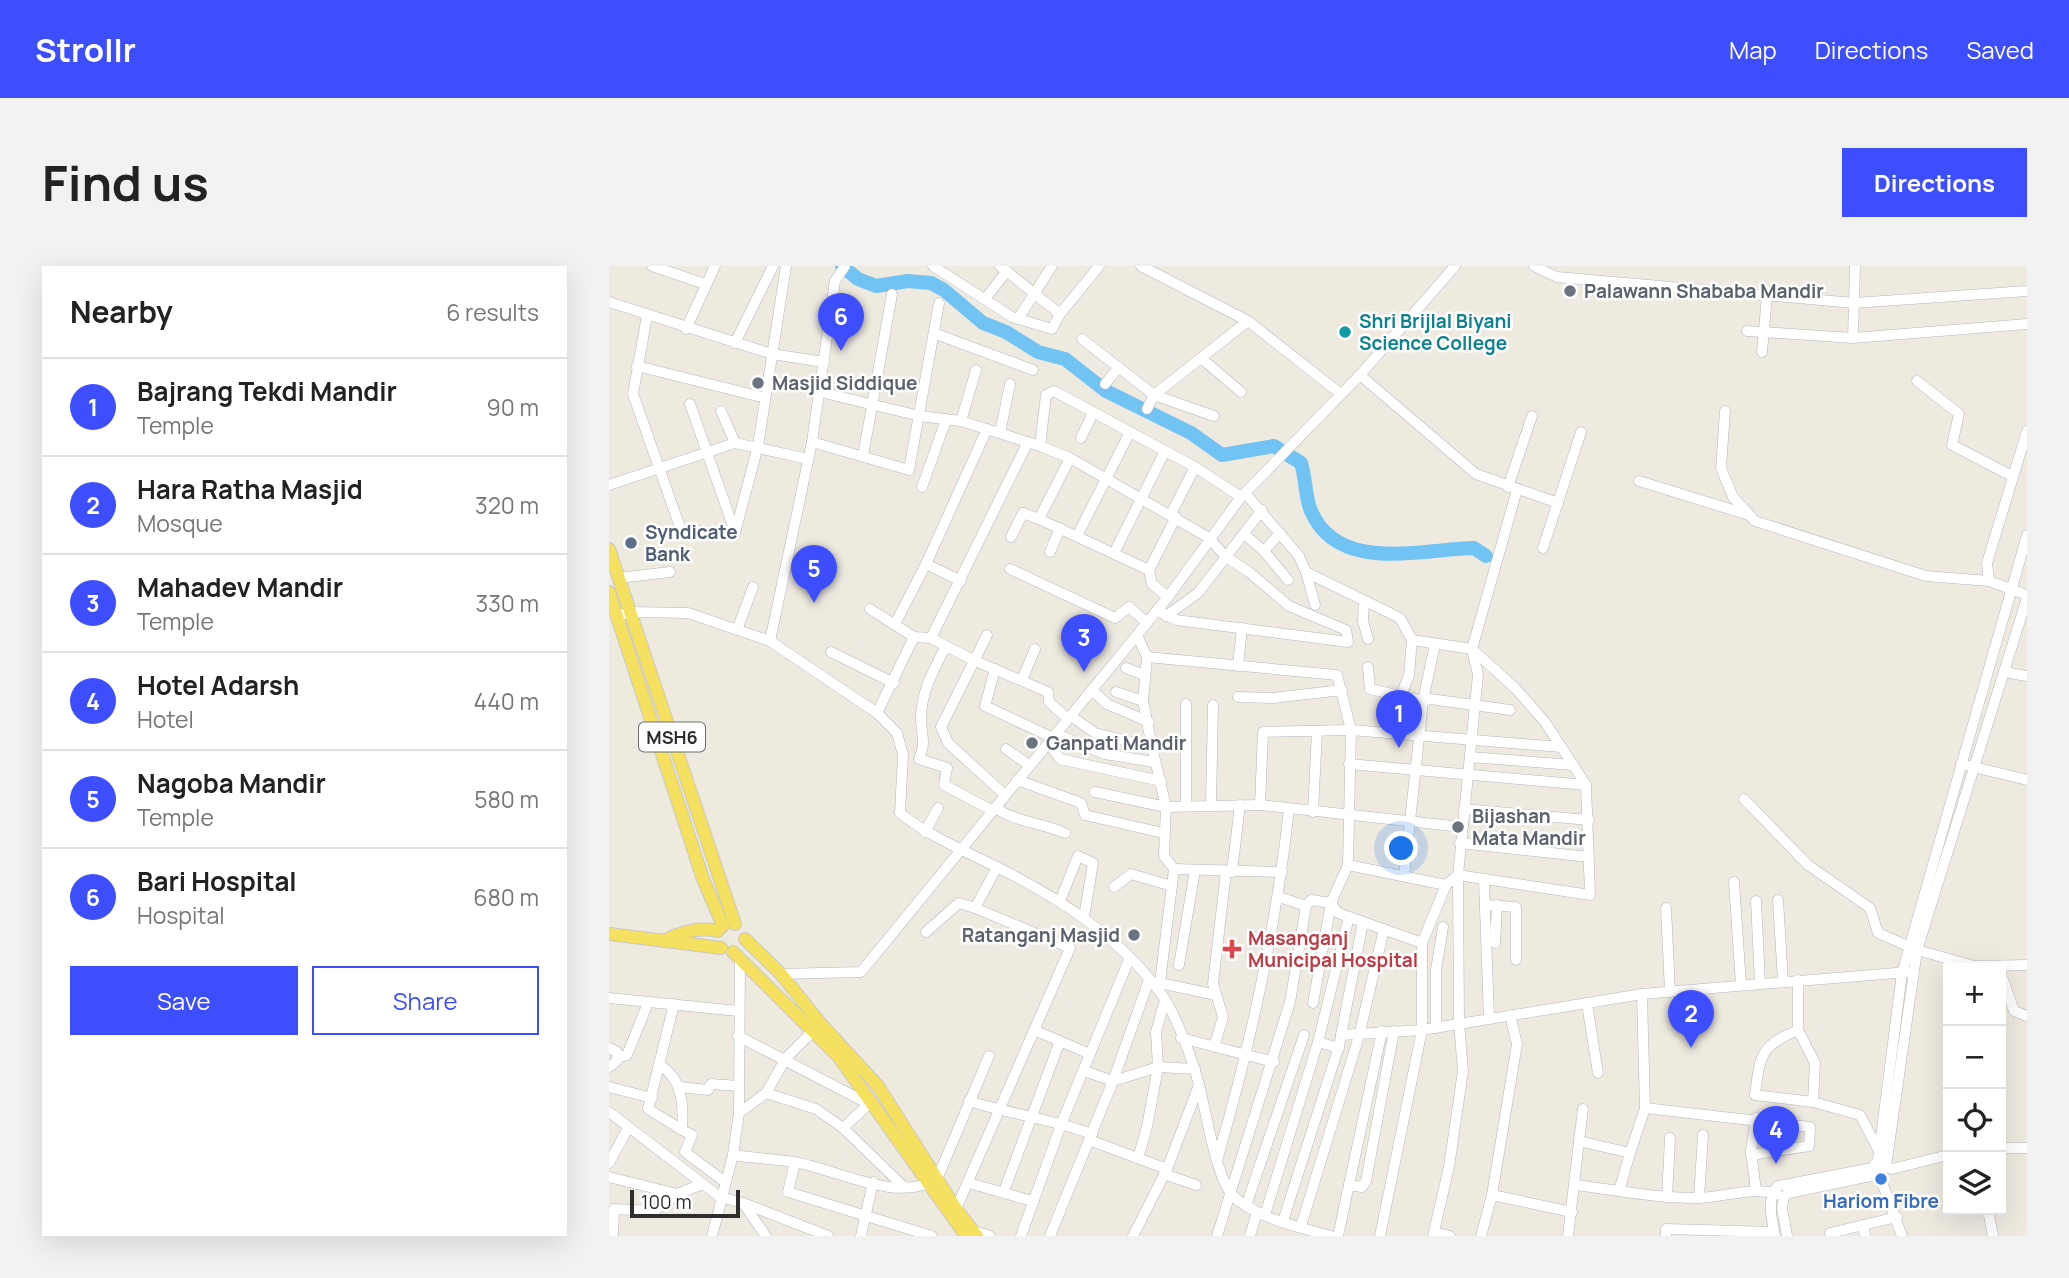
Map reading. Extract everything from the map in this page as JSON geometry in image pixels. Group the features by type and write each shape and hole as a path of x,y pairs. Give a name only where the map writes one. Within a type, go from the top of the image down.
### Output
{"main road":[{"name":"MSH6","path":"610,555 619,578 623,614 725,927"},
{"name":"MSH6","path":"609,592 623,614"},
{"path":"725,927 717,937 878,1086 933,1182 956,1209 972,1234"},
{"path":"609,934 666,940 732,952 743,945 745,939 744,933 725,927 682,932 666,940"},
{"path":"745,939 781,974 870,1102 972,1234"}],"street":[{"path":"686,329 715,266"},
{"path":"735,343 773,266"},
{"path":"735,533 758,446 786,266"},
{"path":"770,641 812,442 838,275 845,266"},
{"path":"933,266 1019,319 1052,329 1059,314 1098,266"},
{"path":"1019,319 1052,266"},
{"path":"1141,266 1248,321 1341,394"},
{"path":"1162,613 1168,597 1243,495 1360,375 1455,266"},
{"path":"1534,266 1557,277 1853,303 2027,291"},
{"path":"1853,338 1855,266"},
{"path":"657,267 705,285"},
{"path":"985,299 1003,269 1059,314"},
{"path":"863,457 892,294"},
{"path":"1762,352 1767,296"},
{"path":"609,302 686,329 772,354 824,362"},
{"path":"812,442 909,470 936,334 939,303"},
{"path":"647,316 633,394 681,530 735,533"},
{"path":"1147,409 1154,395 1248,321"},
{"path":"1747,331 1853,338 2027,324"},
{"path":"936,334 1033,370"},
{"path":"1082,339 1154,395 1215,416"},
{"path":"1201,358 1241,392"},
{"path":"637,366 765,398"},
{"path":"1105,384 1119,367"},
{"path":"961,421 976,370"},
{"path":"1360,375 1476,474 1558,503"},
{"path":"1917,381 1959,414 1952,444 2012,476"},
{"path":"1000,433 1010,384"},
{"path":"1040,446 1045,398 1055,391 1129,434 1195,467 1243,495 1262,510 1299,556 1315,605"},
{"path":"820,392 920,416 961,421 1070,458 1174,515 1209,538 1226,558 1249,572 1289,606 1346,631 1348,642 1242,628 1162,613"},
{"path":"690,404 735,533"},
{"path":"722,411 735,443"},
{"path":"1725,411 1721,468 1733,497 1755,521 1926,576 2014,585 2027,597 1975,768 1913,948"},
{"path":"1081,438 1093,413"},
{"path":"1450,1236 1434,1234 1449,1167 1463,1071 1459,1023 1458,875 1478,675 1472,649 1495,570 1532,416"},
{"path":"922,487 946,419"},
{"path":"895,624 926,564 987,429"},
{"path":"1989,581 1987,563 2027,431"},
{"path":"1543,548 1581,432"},
{"path":"1077,536 1129,434"},
{"path":"931,638 1028,442"},
{"path":"609,485 735,443 808,459"},
{"path":"1114,553 1165,451"},
{"path":"1039,519 1070,458"},
{"path":"1168,597 1152,584 1149,570 1195,467"},
{"path":"1639,481 1749,515"},
{"path":"781,974 861,972 1147,623 1198,593 1262,510"},
{"path":"1011,537 1023,513 1149,570"},
{"path":"1050,552 1059,528"},
{"path":"1264,551 1280,533"},
{"path":"1244,534 1264,551 1288,580"},
{"path":"1881,1163 1907,972 1961,764 2023,561 2027,534"},
{"path":"926,564 961,581"},
{"path":"1010,569 1115,618 1129,607 1147,623"},
{"path":"619,578 670,572"},
{"path":"1306,572 1400,618 1412,640 1409,675 1401,696"},
{"path":"2014,585 2027,572"},
{"path":"737,630 753,587"},
{"path":"1364,601 1363,621 1368,639"},
{"path":"870,610 914,636 931,638 973,660 1048,692 1049,702 1095,733 1152,747"},
{"path":"623,614 688,613 770,641 877,713 897,733 903,755 900,813 925,832 1060,901 1084,917 1130,957 1156,985 1165,1000 1195,1069 1217,1160 1231,1193 1246,1206 1261,1213 1326,1235"},
{"path":"1237,666 1242,628"},
{"path":"988,635 941,727 948,743 1005,795"},
{"path":"1050,1236 1113,1081 1156,985 1172,886 1174,869 1164,856 1165,807 1161,781 1154,762 1149,722 1143,701 1147,657 1137,635"},
{"path":"877,713 894,683 914,636"},
{"path":"1412,640 1472,649 1516,688 1586,785 1590,895 1458,875"},
{"path":"1404,876 1409,822 1418,770 1423,701 1435,644"},
{"path":"946,646 928,681 921,720 926,743 919,759 947,768 944,785 1014,820 1046,825 1065,833"},
{"path":"1022,680 1035,649"},
{"path":"831,652 894,683"},
{"path":"1147,657 1337,675 1351,730 1348,865 1331,903 1313,1003"},
{"path":"1368,667 1370,690 1423,701 1474,704 1510,710"},
{"path":"1126,668 1145,675"},
{"path":"995,669 985,706 1053,738 1105,754 1154,762"},
{"path":"2004,672 2027,676"},
{"path":"1092,690 1107,704 1149,722"},
{"path":"1238,696 1273,698 1342,690"},
{"path":"1116,692 1143,701"},
{"path":"1186,704 1186,806"},
{"path":"1211,805 1213,705"},
{"path":"1260,805 1263,732 1351,730 1561,747"},
{"path":"1313,812 1317,731"},
{"path":"1053,738 1061,759 1161,781"},
{"path":"1006,749 1029,765"},
{"path":"1470,757 1573,765"},
{"path":"1349,764 1586,785"},
{"path":"1961,764 2027,780"},
{"path":"1017,780 1081,803 1085,815 1163,833"},
{"path":"1095,792 1165,807 1260,805 1462,827"},
{"path":"1744,799 1808,865 1870,908 1878,933 1913,948 1964,963"},
{"path":"1214,1046 1223,1017 1222,1006 1213,984 1240,805"},
{"path":"925,832 938,808"},
{"path":"1217,1160 1248,1056 1279,897 1289,809"},
{"path":"1464,809 1589,820"},
{"path":"1460,843 1589,857"},
{"path":"1060,901 1078,856 1093,863 1084,917"},
{"path":"1348,865 1446,885"},
{"path":"975,908 997,867"},
{"path":"1174,869 1282,872"},
{"path":"1179,965 1195,870"},
{"path":"1114,887 1131,874 1172,886"},
{"path":"1380,1236 1422,1030 1422,943 1446,885 1458,875"},
{"path":"1484,881 1489,1018"},
{"path":"1734,882 1741,985"},
{"path":"1279,897 1306,906"},
{"path":"1217,1236 1275,1058 1290,1002 1306,906 1311,900 1331,903 1338,913 1422,943"},
{"path":"1778,900 1783,981"},
{"path":"1756,901 1760,984"},
{"path":"926,932 959,903 1070,948 956,1209"},
{"path":"1485,905 1516,907 1516,960"},
{"path":"1495,943 1497,905"},
{"path":"1666,908 1671,992"},
{"path":"1250,1236 1261,1213 1314,1055 1349,917"},
{"path":"1283,1221 1339,1048 1363,922"},
{"path":"1436,1028 1437,961 1443,927"},
{"path":"1301,1226 1359,1036 1384,929"},
{"path":"712,1236 733,1155 739,1113 738,1011 732,952"},
{"path":"1021,1236 1062,1122 1130,957"},
{"path":"2006,968 2027,965"},
{"path":"1341,1035 1359,1036 1382,1031 1422,1030 1642,994 1907,972"},
{"path":"1798,980 1798,1030 1815,1063 1813,1102"},
{"path":"1156,985 1216,995"},
{"path":"2006,989 2014,1011 2027,1016"},
{"path":"1619,1191 1645,1108 1642,994"},
{"path":"609,998 738,1011"},
{"path":"1138,1158 1159,1067 1156,1032 1165,1000"},
{"path":"609,1067 617,1058 627,1055 648,1003"},
{"path":"674,1004 648,1108 692,1135 685,1152 725,1182"},
{"path":"1587,1004 1598,1073"},
{"path":"1481,1236 1492,1195 1517,1044 1510,1015"},
{"path":"739,1113 766,1093 786,1058 817,1027"},
{"path":"1034,1030 1090,1054"},
{"path":"1798,1030 1773,1041 1760,1058 1755,1095 1813,1102 1860,1115 1881,1163 1902,1236"},
{"path":"1338,1236 1382,1031"},
{"path":"1349,1185 1362,1187 1366,1181 1394,1031"},
{"path":"1246,1206 1304,1035"},
{"path":"738,1036 870,1102 843,1128"},
{"path":"1181,1038 1248,1056 1275,1058 1314,1055"},
{"path":"1004,1191 1060,1041"},
{"path":"1318,1042 1339,1048"},
{"path":"609,1048 618,1052 617,1058"},
{"path":"733,1155 795,1163 905,1188 933,1182 989,1056"},
{"path":"659,1065 671,1071 679,1087 682,1129"},
{"path":"1084,1071 1113,1081 1159,1067 1195,1069"},
{"path":"679,1087 708,1090 711,1084 739,1086"},
{"path":"1133,1236 1165,1172 1199,1084"},
{"path":"609,1087 652,1098"},
{"path":"766,1093 816,1109 843,1128 905,1188"},
{"path":"969,1101 1029,1119 1062,1122 1196,1185"},
{"path":"1645,1108 1756,1118 1808,1125 1812,1130 1810,1143 1806,1148 1751,1156"},
{"path":"1568,1236 1583,1109"},
{"path":"609,1112 720,1198 743,1203 828,1236"},
{"path":"1756,1118 1751,1156 1756,1191"},
{"path":"609,1163 628,1128"},
{"path":"1699,1198 1703,1135"},
{"path":"1667,1198 1670,1138"},
{"path":"1579,1141 1630,1153"},
{"path":"2006,1148 2027,1148"},
{"path":"1772,1192 1785,1183 1881,1163 1943,1155"},
{"path":"795,1163 788,1192 866,1213 932,1236"},
{"path":"1576,1185 1667,1198 1699,1198 1756,1191 1784,1196 1881,1163"},
{"path":"609,1177 677,1194"},
{"path":"861,1236 873,1182"},
{"path":"969,1183 1032,1201"},
{"path":"613,1236 614,1209 654,1210 677,1194 703,1184"},
{"path":"1666,1236 1666,1229 1775,1234 1772,1192"},
{"path":"1492,1195 1572,1212"},
{"path":"1784,1196 1782,1208 1787,1236"},
{"path":"743,1203 766,1236"},
{"path":"1989,1215 1993,1236"},
{"path":"1831,1236 1831,1233 1864,1231 1897,1217"},
{"path":"972,1234 991,1236"}],"waterway":[{"path":"842,266 858,279 876,286 908,281 931,283 944,290 983,323 1006,332 1038,352 1065,359 1106,391 1191,433 1222,455 1274,446 1301,463 1311,511 1324,531 1341,544 1361,551 1383,554 1474,548 1486,556"}],"place":[{"name":"Palawann Shababa Mandir","path":"1570,291"},
{"name":"Shri Brijlal Biyani Science College","path":"1345,332"},
{"name":"Bari Hospital","path":"841,351"},
{"name":"Masjid Siddique","path":"758,383"},
{"name":"Syndicate Bank","path":"631,543"},
{"name":"Nagoba Mandir","path":"814,603"},
{"name":"Mahadev Mandir","path":"1084,672"},
{"name":"Ganpati Mandir","path":"1032,743"},
{"name":"Bajrang Tekdi Mandir","path":"1399,748"},
{"name":"Bijashan Mata Mandir","path":"1458,827"},
{"name":"Ratanganj Masjid","path":"1134,935"},
{"name":"Masanganj Municipal Hospital","path":"1232,949"},
{"name":"Hara Ratha Masjid","path":"1691,1048"},
{"name":"Hotel Adarsh","path":"1776,1164"},
{"name":"Hariom Fibre","path":"1881,1179"}]}
